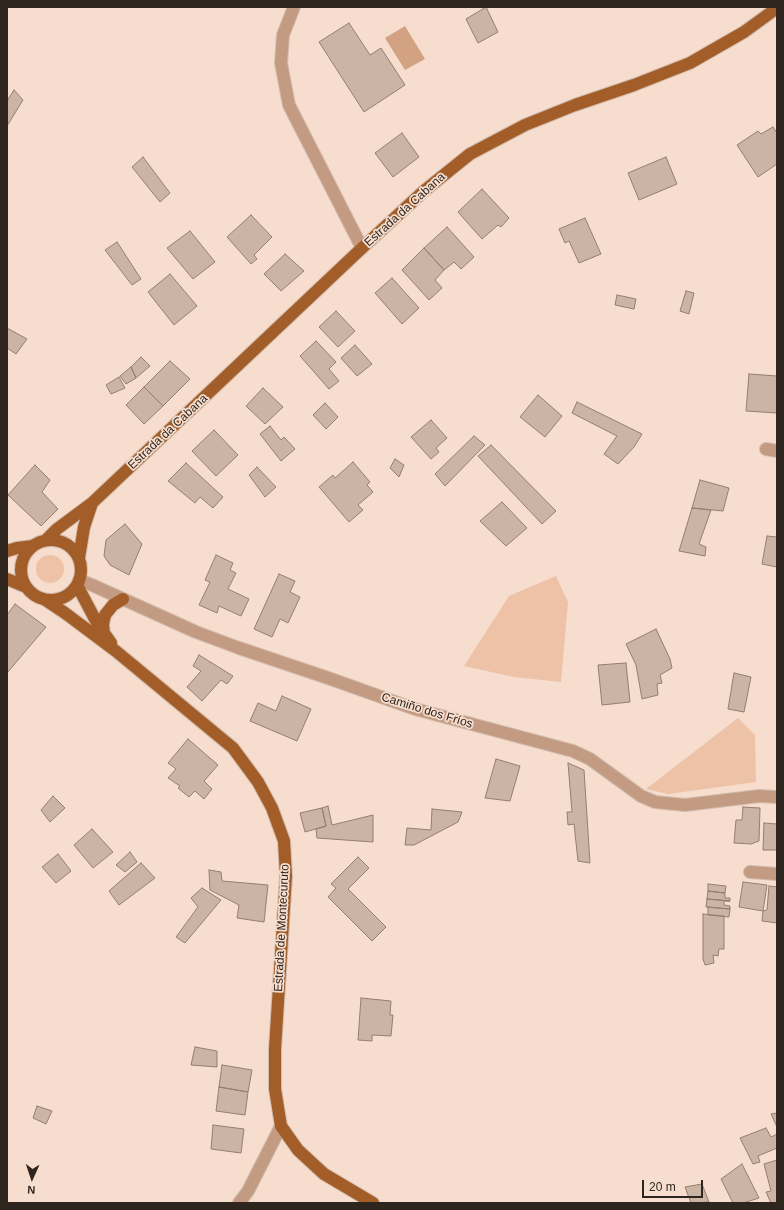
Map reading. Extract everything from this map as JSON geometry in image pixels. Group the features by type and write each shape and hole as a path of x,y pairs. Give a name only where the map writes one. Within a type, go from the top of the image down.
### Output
{"main road":[{"name":"Estrada da Cabana","path":"46,540 57,529 92,503 424,191 470,154 525,125 575,105 634,86 690,63 744,32 777,8"},
{"name":"Estrada da Cabana","path":"78,558 84,527 92,503"},
{"path":"46,540 55,540 66,544 74,551 81,569 78,583 70,593 60,598 44,599 32,593 26,587 21,576 22,562 28,550 46,540"},
{"path":"7,551 33,546"},
{"path":"7,579 26,587"},
{"name":"Estrada de Montecuruto","path":"78,583 105,635 117,652"},
{"name":"Estrada de Montecuruto","path":"44,599 65,612 117,652 233,748 258,782 272,808 284,841 286,876 275,1049 276,1088 281,1126 298,1150 324,1174 362,1198 373,1203"},
{"path":"105,635 103,624 105,615 113,605 123,599"}],"street":[{"path":"294,7 283,35 281,63 289,105 362,248"},
{"name":"Camiño dos Fríos","path":"78,583 123,599 196,632 415,709 573,751 590,759 641,796 655,802 685,805 760,796 777,796"},
{"path":"750,872 777,874"},
{"path":"239,1203 248,1191 281,1126"}],"shaded area":[{"path":"405,26 425,59 405,70 385,38"},
{"path":"50,555 60,559 64,569 60,579 50,583 40,579 36,569 40,559"},
{"path":"556,576 568,602 561,682 514,677 464,666 509,596"},
{"path":"738,718 755,735 756,782 668,794 646,789"}],"building":[{"path":"486,7 498,32 478,43 466,19"},
{"path":"349,23 370,55 381,48 405,85 364,112 319,42"},
{"path":"14,90 23,100 7,126 7,101"},
{"path":"773,127 777,133 777,164 758,177 737,145 758,131 761,134"},
{"path":"402,133 419,157 393,177 375,153"},
{"path":"143,157 170,193 160,202 132,167"},
{"path":"666,157 677,184 639,200 628,173"},
{"path":"482,189 509,218 501,227 498,225 482,239 458,212"},
{"path":"251,215 272,237 254,255 257,259 251,264 227,237"},
{"path":"585,218 601,254 579,263 569,241 565,243 559,229"},
{"path":"447,227 474,257 461,269 454,262 444,270 424,248"},
{"path":"190,231 215,262 193,279 167,248"},
{"path":"117,242 141,279 132,285 105,250"},
{"path":"424,248 444,270 435,280 442,288 429,300 402,270"},
{"path":"285,254 304,271 281,291 264,274"},
{"path":"170,274 197,306 174,325 148,292"},
{"path":"392,278 419,308 402,324 375,293"},
{"path":"686,291 694,293 689,314 680,311"},
{"path":"617,295 636,299 634,309 615,305"},
{"path":"336,311 355,331 338,347 319,327"},
{"path":"7,328 27,339 16,354 7,348"},
{"path":"316,341 336,362 329,369 339,381 329,389 300,356"},
{"path":"355,345 372,364 357,376 341,358"},
{"path":"141,357 150,366 136,378 131,367"},
{"path":"170,361 190,379 163,406 144,387"},
{"path":"131,367 136,378 126,384 120,376"},
{"path":"749,374 777,376 777,413 746,411"},
{"path":"119,377 125,388 111,394 106,385"},
{"path":"144,387 163,406 144,424 126,405"},
{"path":"263,388 283,407 265,424 246,406"},
{"path":"538,395 562,416 545,437 520,417"},
{"path":"577,402 642,434 634,447 618,464 604,454 617,436 572,413"},
{"path":"325,403 338,417 326,429 313,415"},
{"path":"431,420 447,438 436,448 439,452 431,459 411,437"},
{"path":"270,426 281,440 284,437 295,449 281,461 260,434"},
{"path":"214,430 238,455 216,476 192,451"},
{"path":"474,436 485,445 445,486 435,474"},
{"path":"491,445 556,511 542,524 478,456"},
{"path":"395,459 404,465 399,477 390,468"},
{"path":"353,462 370,482 367,485 373,492 358,505 363,510 349,522 319,487 333,475 335,478"},
{"path":"186,463 223,497 213,508 200,497 195,503 168,481"},
{"path":"35,465 50,480 42,492 58,509 41,526 8,495"},
{"path":"257,467 276,487 265,497 249,475"},
{"path":"700,480 729,488 723,511 692,508"},
{"path":"502,502 527,528 506,546 480,521"},
{"path":"692,508 711,510 699,544 706,547 705,556 679,551"},
{"path":"125,524 142,544 129,575 110,565 104,556 106,540"},
{"path":"767,536 777,537 777,567 762,564"},
{"path":"216,555 233,563 230,570 236,573 228,589 249,599 241,616 219,606 217,613 199,605 210,582 205,580"},
{"path":"279,574 295,581 290,592 300,597 288,623 280,619 272,637 254,629"},
{"path":"15,604 46,627 7,673 7,615"},
{"path":"656,629 670,659 672,668 660,675 662,683 657,684 658,695 642,699 636,665 626,644"},
{"path":"199,655 233,676 227,684 221,680 202,701 187,687 201,671 193,666"},
{"path":"626,663 630,702 602,705 598,665"},
{"path":"734,673 751,677 744,712 728,709"},
{"path":"282,696 311,709 297,741 250,721 258,703 276,711"},
{"path":"188,739 218,765 204,781 212,789 204,799 195,791 189,797 178,788 180,786 168,778 176,769 168,763"},
{"path":"496,759 520,766 510,801 485,798"},
{"path":"568,763 584,770 590,863 578,861 574,824 568,825 567,812 572,812"},
{"path":"53,796 65,808 50,822 41,810"},
{"path":"328,806 332,825 373,815 373,842 317,838 316,829 326,826 322,808"},
{"path":"743,807 760,808 759,841 751,844 734,843 736,820 742,820"},
{"path":"322,808 326,826 305,832 300,813"},
{"path":"432,809 462,812 458,822 414,845 405,845 407,828 431,830"},
{"path":"764,823 777,824 777,850 763,850"},
{"path":"92,829 113,852 93,868 74,845"},
{"path":"130,852 137,862 125,872 116,865"},
{"path":"58,854 71,871 56,883 42,867"},
{"path":"358,857 369,868 348,889 386,927 372,941 328,897 336,888 331,884"},
{"path":"141,863 155,878 119,905 109,891"},
{"path":"209,870 221,872 222,881 268,885 264,922 237,918 239,905 210,890"},
{"path":"743,882 767,885 763,911 739,907"},
{"path":"708,884 726,886 725,893 708,891"},
{"path":"769,886 777,887 777,923 762,921 763,911 767,910"},
{"path":"202,888 221,900 185,943 176,937 198,907 191,898"},
{"path":"708,891 725,893 725,898 730,898 730,901 707,899"},
{"path":"707,899 730,901 724,901 724,905 730,906 730,909 706,907"},
{"path":"708,907 730,909 729,917 708,915"},
{"path":"703,914 724,916 724,949 719,949 718,956 713,955 714,963 705,965 703,959"},
{"path":"361,998 391,1001 390,1015 393,1015 391,1036 372,1035 372,1041 358,1040"},
{"path":"195,1047 217,1051 217,1067 191,1065"},
{"path":"222,1065 252,1070 248,1092 219,1087"},
{"path":"219,1087 248,1092 245,1115 216,1111"},
{"path":"37,1106 52,1111 46,1124 33,1118"},
{"path":"777,1113 777,1127 771,1114"},
{"path":"213,1125 244,1129 241,1153 211,1149"},
{"path":"766,1128 771,1137 777,1134 777,1148 758,1156 760,1162 753,1164 740,1138"},
{"path":"777,1160 777,1203 771,1203 766,1192 771,1191 764,1164"},
{"path":"742,1164 759,1198 743,1203 733,1203 721,1179"},
{"path":"702,1184 709,1202 691,1203 685,1187"}]}
